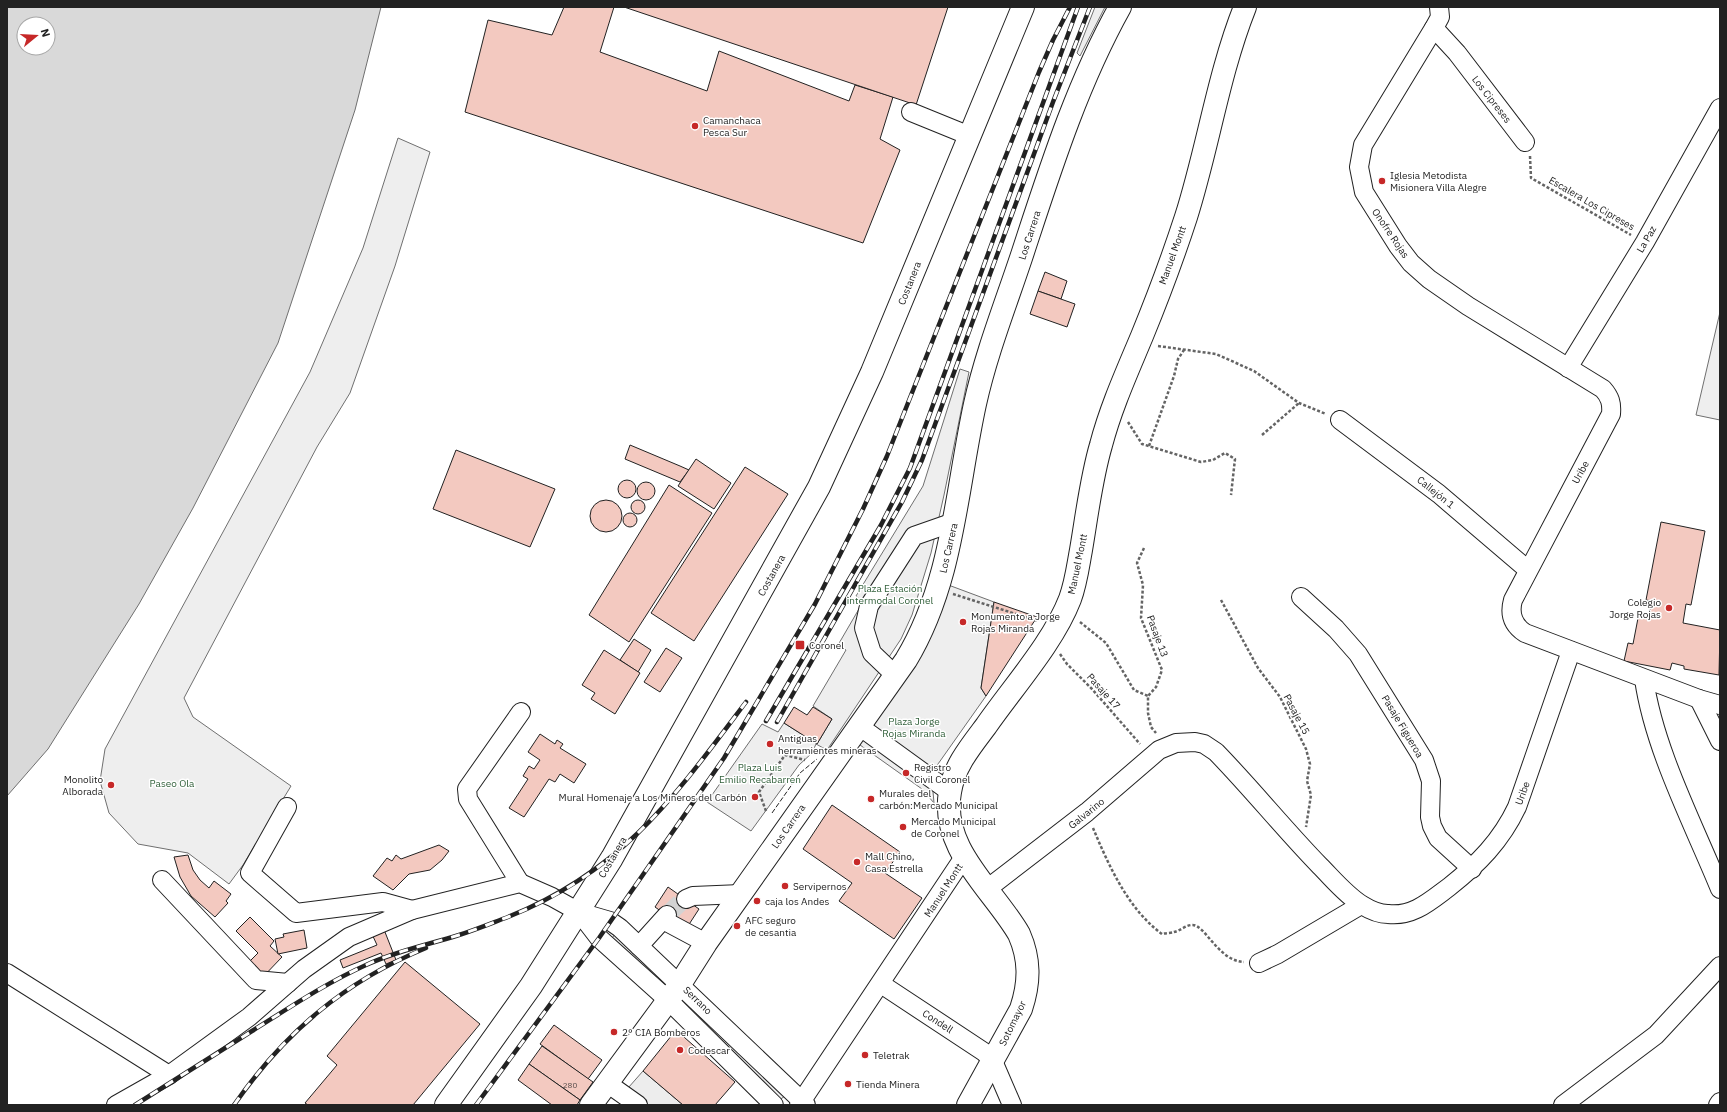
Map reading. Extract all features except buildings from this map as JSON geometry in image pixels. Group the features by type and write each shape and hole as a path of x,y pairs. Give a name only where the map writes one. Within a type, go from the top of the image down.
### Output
{"main road":[{"name":"Costanera","path":"446,1105 499,1033 579,912 612,858 742,627 836,454 872,372 1023,7"},
{"name":"Los Carrera","path":"592,1105 674,992 706,944 895,676 920,636 938,589 948,554 972,417 985,365 1070,114 1090,67 1120,7"},
{"name":"Manuel Montt","path":"964,857 954,839 951,828 949,804 950,792 957,768 1056,627 1067,606 1074,584 1096,460 1117,395 1142,336 1186,215 1224,73 1245,7"},
{"name":"Sotomayor","path":"964,857 1019,934 1024,945 1028,967 1025,996 1021,1008 968,1105"}],"street":[{"name":"Onofre Rojas","path":"1439,7 1440,17 1364,145 1359,167 1364,192 1398,246 1411,263 1429,279 1468,306 1603,389 1611,401"},
{"name":"Los Cipreses","path":"1434,28 1457,54 1525,142"},
{"name":"La Paz","path":"1568,368 1645,242 1720,108"},
{"path":"911,112 970,136"},
{"name":"Uribe","path":"1185,742 1204,744 1216,752 1302,848 1361,905 1369,909 1386,914 1405,914 1414,911 1432,900 1472,869 1498,842 1514,813 1571,651 1525,633 1515,625 1511,612 1511,606 1528,570 1611,414 1611,401"},
{"name":"Callejón 1","path":"1340,420 1439,494 1528,570"},
{"path":"895,676 872,653 864,628 869,606 914,536 954,522"},
{"name":"Pasaje Figueroa","path":"1301,597 1336,629 1369,669 1428,767 1431,786 1430,817 1438,838 1472,869"},
{"path":"1571,651 1698,699 1720,705"},
{"path":"1644,679 1650,714 1666,760 1720,889"},
{"path":"1698,699 1720,741"},
{"path":"116,1105 169,1075 249,1017 304,969 349,938 412,910 520,883 468,799 467,789 521,712"},
{"path":"859,726 950,792"},
{"name":"Galvarino","path":"988,889 1087,812 1152,756 1167,745 1185,742"},
{"path":"287,807 250,873 296,913 383,902 412,910"},
{"name":"Manuel Montt","path":"802,1104 964,857"},
{"path":"162,880 256,980 288,983"},
{"name":"Serrano","path":"520,883 552,897 579,912 610,921 639,946 674,992 774,1105"},
{"path":"686,899 693,896 741,894"},
{"path":"1259,963 1278,954 1361,905"},
{"name":"Serrano","path":"579,912 599,938 674,992 802,1104"},
{"path":"639,946 665,917 706,944"},
{"path":"1563,1105 1656,1036 1720,966"},
{"path":"7,973 169,1075"},
{"name":"Condell","path":"881,984 978,1046 993,1061"},
{"path":"993,1061 1012,1105"},
{"path":"607,1083 638,1105"}],"path":[{"name":"Escalera Los Cipreses","path":"1525,142 1530,156 1531,178 1645,242"},
{"path":"1156,346 1216,354 1254,371 1299,402 1340,420"},
{"path":"1149,446 1174,376 1178,359 1184,350"},
{"path":"1262,435 1299,402"},
{"path":"1142,444 1201,462 1213,460 1225,454 1235,459 1231,495"},
{"name":"Pasaje 13","path":"1144,548 1137,564 1143,585 1141,618 1162,670 1156,686 1148,696"},
{"path":"938,589 1056,627"},
{"name":"Pasaje 15","path":"1221,600 1258,668 1280,697 1306,749 1310,764 1307,781 1310,795 1302,848"},
{"path":"1076,619 1106,643 1134,690 1148,696 1148,713 1151,727 1167,745"},
{"name":"Pasaje 17","path":"1056,648 1067,664 1092,689 1144,749"},
{"path":"766,811 759,792 785,755 805,760"},
{"path":"1087,812 1108,864 1130,899 1149,924 1162,934 1174,932 1191,924 1198,926 1223,955 1237,962 1259,963"}],"green space":[{"path":"1095,7 1105,7 1080,56 1077,53"},
{"name":"Paseo Ola","path":"398,138 430,152 395,266 350,393 317,447 184,698 193,717 291,786 243,865 229,884 188,853 138,844 109,813 100,781 105,749 310,372 363,248"},
{"path":"1720,312 1720,420 1696,415"},
{"name":"Plaza Estación intermodal Coronel","path":"960,369 969,372 931,553 912,615 901,639 827,750 816,744 812,753 799,765 751,831 707,802 762,724 778,732 784,723 817,744 832,719 813,706 846,650 838,645 863,602 856,596 923,486"},
{"name":"Plaza Jorge Rojas Miranda","path":"943,583 994,602 981,688 986,696 938,764 932,780 934,803 922,789 853,740"},
{"path":"616,933 658,975 655,979 612,938"},
{"path":"689,1001 786,1095 781,1099 685,1006"}],"shaded area":[{"path":"7,7 381,7 355,110 278,343 193,508 139,604 48,749 7,796"},
{"path":"643,1071 683,1105 629,1105 621,1096"}],"tunnel":[{"path":"667,915 686,899"}],"railway":[{"path":"476,1105 599,938 724,758 815,604 863,509 887,456 1039,72 1070,7"},
{"path":"766,721 881,525 910,468 1078,7"},
{"path":"777,722 902,502 922,460 1053,102 1090,7"},
{"path":"135,1105 294,1005 351,972 377,960 412,948 447,939 508,917 548,898 584,877 615,854 644,828 695,769 746,702"},
{"path":"234,1105 253,1079 274,1055 295,1032 318,1012 369,976 426,948"}],"fence":[{"path":"821,755 827,750"},
{"path":"772,813 800,773 817,759"}],"place":[{"name":"Camanchaca Pesca Sur","path":"695,126"},
{"name":"Iglesia Metodista Misionera Villa Alegre","path":"1382,181"},
{"name":"Colegio Jorge Rojas","path":"1669,608"},
{"name":"Monumento a Jorge Rojas Miranda","path":"963,622"},
{"name":"Coronel","path":"800,645"},
{"name":"Antiguas herramientes mineras","path":"770,744"},
{"name":"Registro Civil Coronel","path":"906,773"},
{"name":"Monolito Alborada","path":"111,785"},
{"name":"Mural Homenaje a Los Mineros del Carbón","path":"755,797"},
{"name":"Murales del carbón:Mercado Municipal","path":"871,799"},
{"name":"Mercado Municipal de Coronel","path":"903,827"},
{"name":"Mall Chino, Casa Estrella","path":"857,862"},
{"name":"Servipernos","path":"785,886"},
{"name":"caja los Andes","path":"757,901"},
{"name":"AFC seguro de cesantia","path":"737,926"},
{"name":"2° CIA Bomberos","path":"614,1032"},
{"name":"Codescar","path":"680,1050"},
{"name":"Teletrak","path":"865,1055"},
{"name":"Tienda Minera","path":"848,1084"}],"park label":[{"name":"Plaza Luis Emilio Recabarren","path":"760,772"}]}
